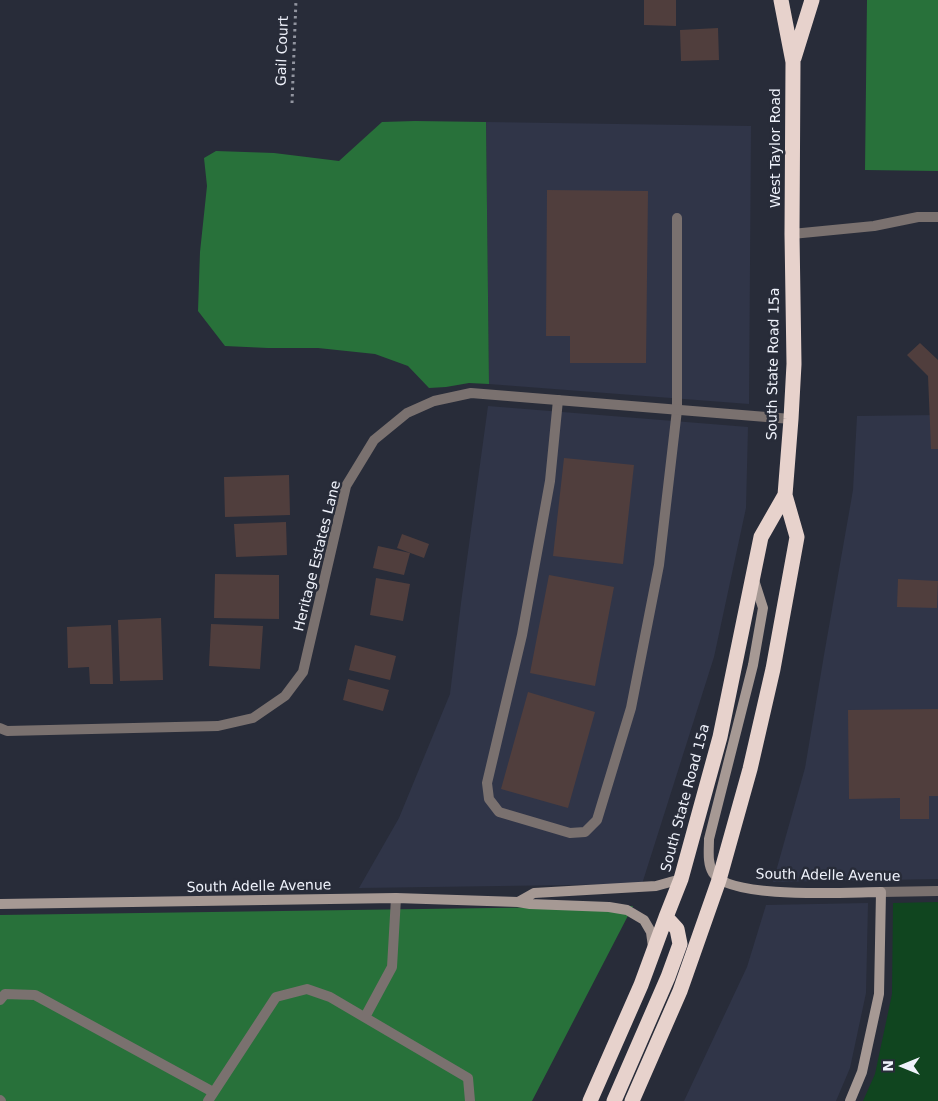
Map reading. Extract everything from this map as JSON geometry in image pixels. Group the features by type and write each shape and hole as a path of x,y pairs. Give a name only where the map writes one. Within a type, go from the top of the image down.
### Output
{"highway":[{"name":"West Taylor Road","path":"781,0 793,62 792,234"},
{"name":"West Taylor Road","path":"793,62 812,0"},
{"name":"South State Road 15a","path":"590,1101 641,985 681,879 720,737 761,537 784,495 792,419 794,364 792,234"},
{"name":"South State Road 15a","path":"632,1101 680,991 719,880 750,769 772,669 797,536 784,495"},
{"path":"614,1101 668,977 680,944 677,929 666,917"}],"street":[{"path":"792,234 874,226 918,217 938,217"},
{"path":"558,400 550,481 522,635 487,783 489,799 500,812 570,833 585,832 597,820 631,708 659,565 677,410 677,218"},
{"name":"Heritage Estates Lane","path":"0,728 7,731 218,726 253,718 285,696 303,672 346,486 374,440 407,413 434,401 472,394 792,419"},
{"path":"719,880 713,873 709,863 709,839 752,664 763,608 753,577"},
{"name":"South Adelle Avenue","path":"518,902 534,893 656,886 681,879"},
{"name":"South Adelle Avenue","path":"719,880 741,888 765,891 824,893 938,890"},
{"path":"850,1101 862,1072 879,994 881,892"},
{"path":"365,1017 392,967 396,898"},
{"name":"South Adelle Avenue","path":"0,904 396,898 609,907 626,910 644,920 651,932 653,951"},
{"path":"0,1000 5,994 35,995 210,1096 276,997 306,989 330,997 468,1078 470,1101"}],"path":[{"name":"Gail Court","path":"292,102 296,0"}],"shaded area":[{"path":"486,122 751,126 749,404 489,384"},
{"path":"488,406 748,427 746,508 714,657 642,884 359,888 399,818 450,694"},
{"path":"938,415 938,879 773,882 805,768 853,490 857,416"},
{"path":"868,903 866,993 850,1068 836,1101 684,1101 747,967 766,905"}],"green space":[{"path":"867,0 938,0 938,171 865,170"},
{"path":"382,122 486,122 489,384 469,383 429,388 408,366 375,354 318,348 225,346 198,311 200,252 207,186 204,158 216,151 274,153 339,161"},
{"path":"938,902 938,1101 863,1101 875,1074 892,994 893,903"},
{"path":"633,906 532,1101 0,1101 0,915"}],"building":[{"path":"644,0 676,0 676,26 644,25"},
{"path":"718,28 719,60 681,61 680,30"},
{"path":"547,190 648,191 646,363 570,363 570,336 546,336"},
{"path":"920,343 938,360 938,449 931,449 928,376 907,355"},
{"path":"564,458 634,465 623,564 553,556"},
{"path":"289,475 290,515 225,517 224,477"},
{"path":"286,522 287,555 236,557 234,524"},
{"path":"402,534 429,544 424,558 397,548"},
{"path":"378,546 410,553 404,575 373,568"},
{"path":"215,574 279,575 279,619 214,618"},
{"path":"549,575 614,587 595,686 530,673"},
{"path":"376,578 410,584 403,621 370,615"},
{"path":"898,579 938,581 937,608 897,607"},
{"path":"161,618 163,680 120,681 118,620"},
{"path":"211,624 263,626 260,669 209,666"},
{"path":"111,625 113,684 90,684 89,667 68,668 67,627"},
{"path":"355,645 396,656 390,680 349,670"},
{"path":"348,679 389,690 383,711 343,700"},
{"path":"528,692 595,712 568,808 501,789"},
{"path":"938,709 938,796 929,796 929,819 900,819 900,798 849,799 848,710"}]}
